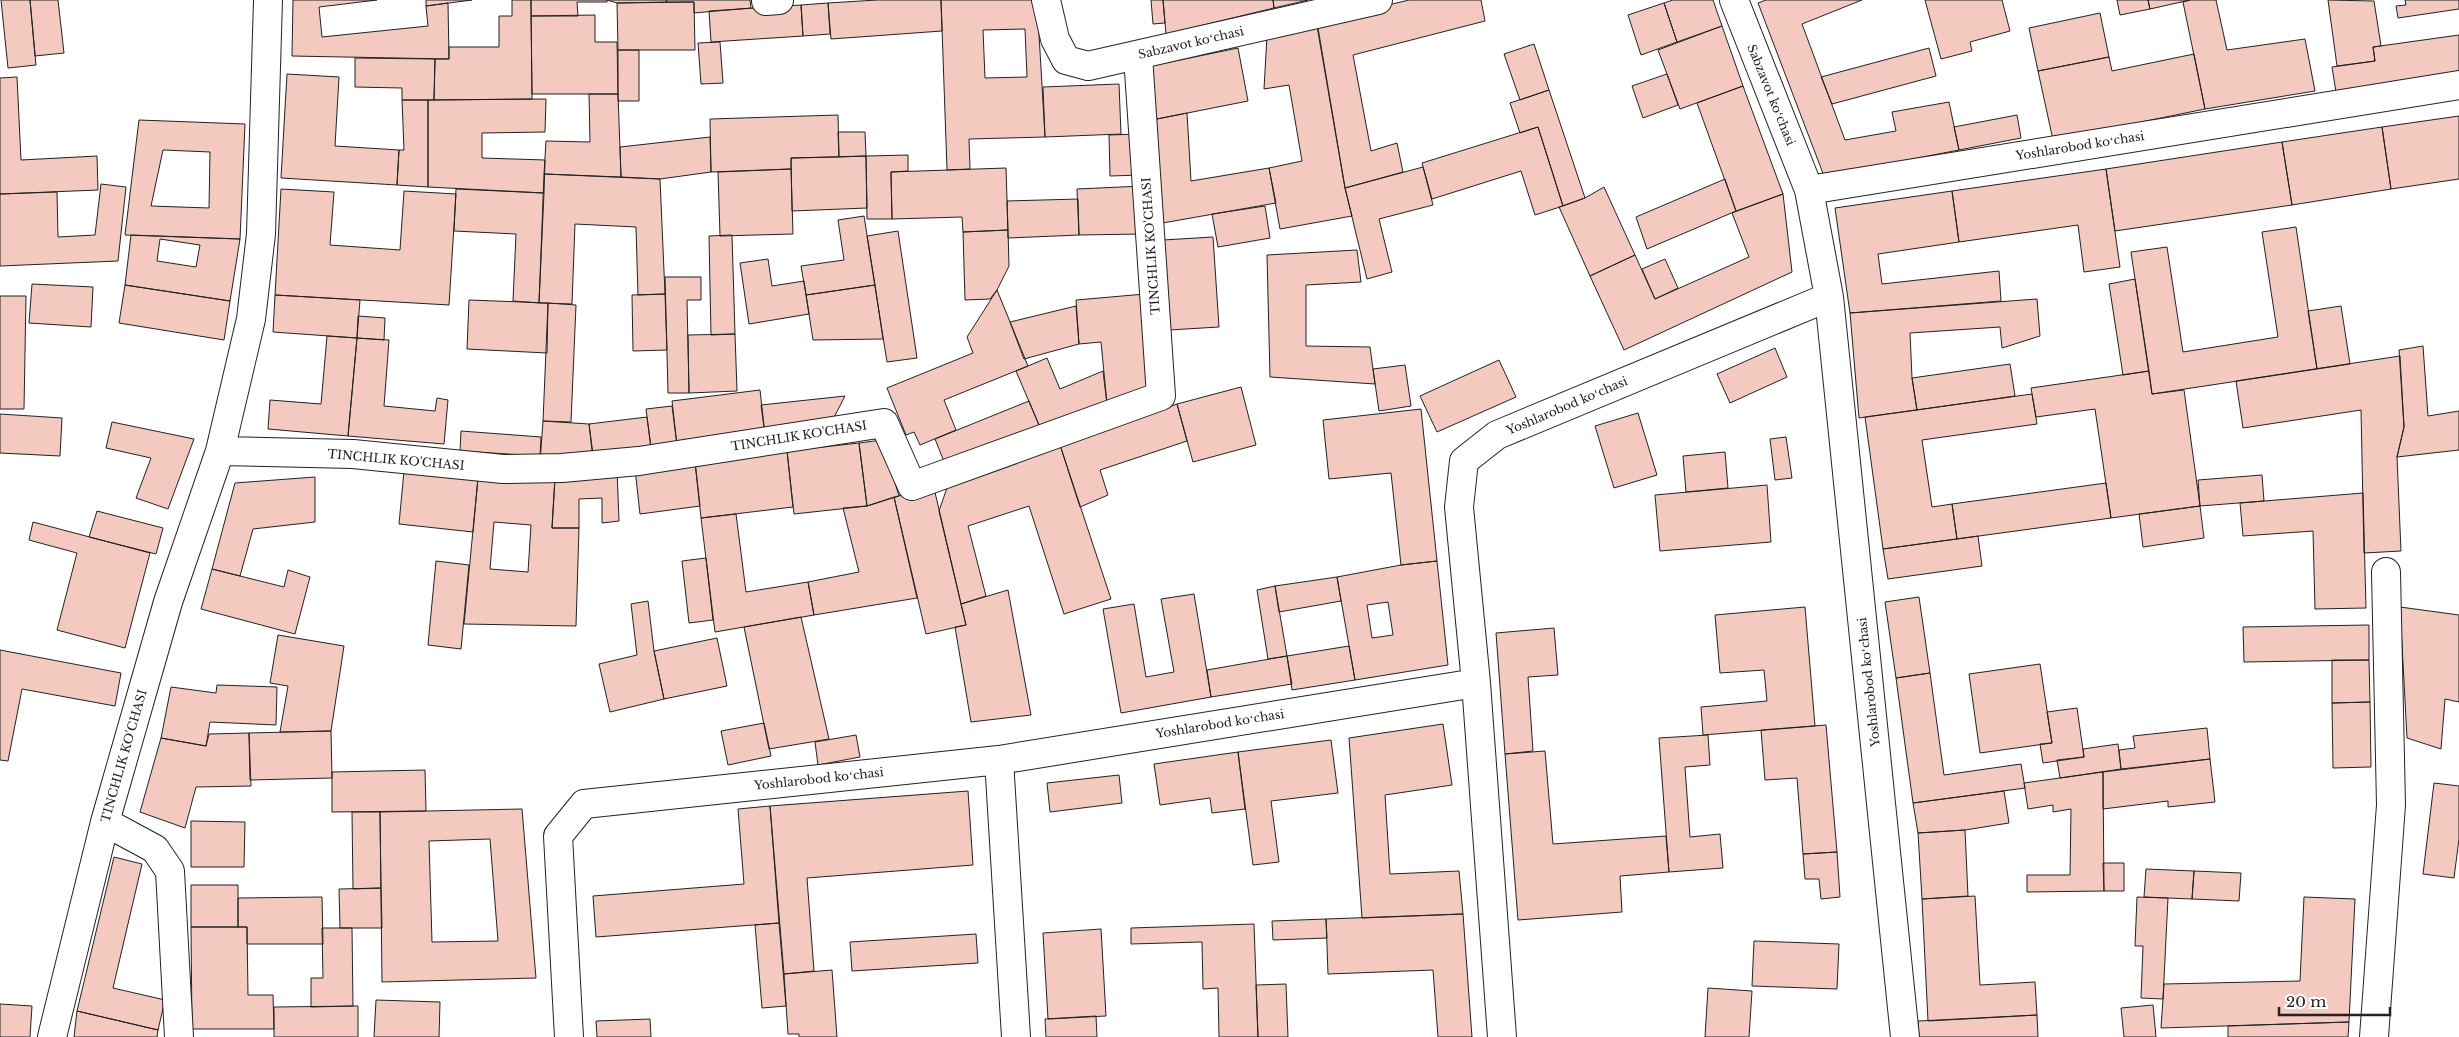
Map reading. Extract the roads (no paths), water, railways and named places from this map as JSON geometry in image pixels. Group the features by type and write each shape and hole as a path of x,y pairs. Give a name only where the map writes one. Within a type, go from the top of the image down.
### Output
{"street":[{"name":"TINCHLIK KO'CHASI","path":"52,1037 105,822 168,602 220,451 251,319 261,234 268,0"},
{"name":"Sabzavot koʻchasi","path":"1046,0 1055,39 1066,60 1088,66 1378,0"},
{"name":"Sabzavot koʻchasi","path":"1734,0 1809,190"},
{"name":"TINCHLIK KO'CHASI","path":"220,451 353,454 503,469 562,468 639,461 884,423 912,486 1161,396 1138,56"},
{"name":"Yoshlarobod koʻchasi","path":"1905,1037 1829,297 1809,190 2459,85"},
{"name":"Yoshlarobod koʻchasi","path":"569,1037 558,836 584,804 999,760 1476,683 1459,508 1464,461 1498,435 1829,297"},
{"path":"2374,1037 2391,805 2386,572"},
{"path":"1476,683 1502,1037"},
{"path":"999,760 1016,1037"},
{"path":"105,822 154,849 170,871 180,1037"}]}
